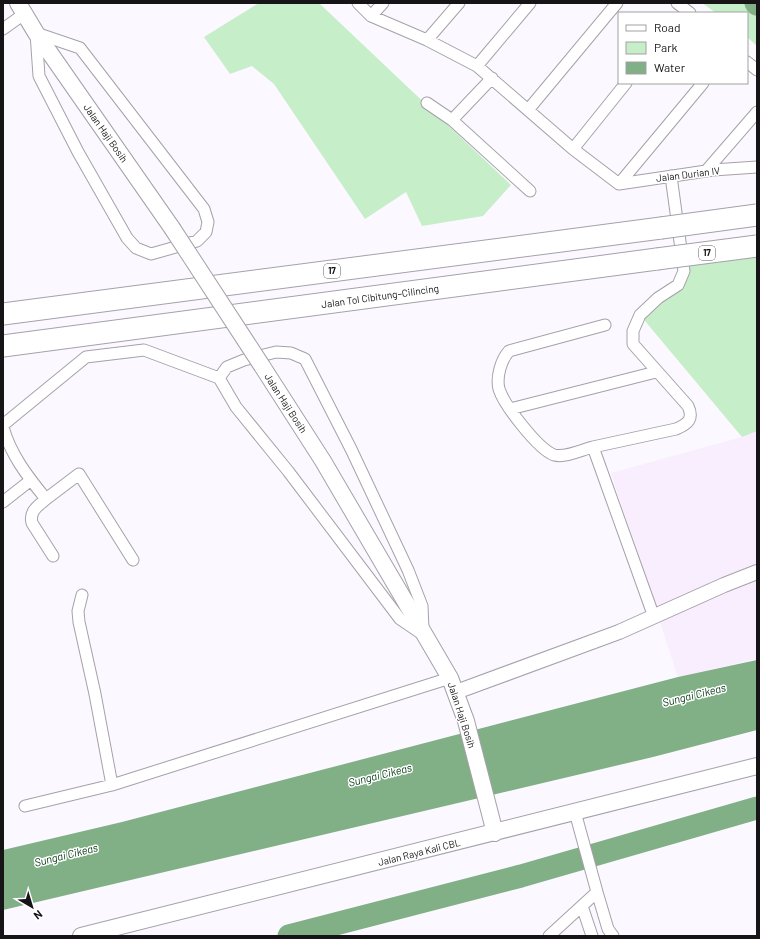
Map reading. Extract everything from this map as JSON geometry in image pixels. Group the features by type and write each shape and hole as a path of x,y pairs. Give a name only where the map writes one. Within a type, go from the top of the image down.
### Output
{"highway":[{"name":"17","path":"3,314 757,215"},
{"name":"Jalan Tol Cibitung–Cilincing","path":"3,346 757,246"}],"main road":[{"name":"Jalan Haji Bosih","path":"21,9 36,33 172,228 262,366 323,461 424,635 453,686 466,720 495,833"},
{"name":"Jalan Raya Kali CBL","path":"80,936 757,766"}],"street":[{"path":"358,3 371,16 427,40 477,66 573,149 619,184 702,84"},
{"path":"371,16 383,3"},
{"path":"427,40 459,3"},
{"path":"477,66 530,3"},
{"path":"528,110 617,3"},
{"path":"3,29 21,9"},
{"path":"36,33 80,48 204,209 208,222 206,232 197,241 151,254 136,248 126,238 78,152 39,76 36,33"},
{"path":"748,63 757,70"},
{"path":"452,120 492,78"},
{"path":"573,149 625,84"},
{"path":"427,103 452,120 530,191"},
{"path":"706,171 757,112"},
{"name":"Jalan Durian IV","path":"619,184 706,171 757,167"},
{"path":"605,325 509,351 503,358 498,387 510,409 533,438 547,452 562,456 593,447 676,429 689,422 691,412 688,406 656,372 633,344 633,331 640,315 658,298 678,285 684,271 671,176"},
{"path":"46,499 30,480 7,441 3,426 86,358 144,350 218,378 236,406 288,470 400,618 424,635"},
{"path":"218,378 227,367 244,360 276,352 291,353 305,359 351,448 408,570 422,606 424,635"},
{"path":"510,409 656,372"},
{"path":"593,447 654,617"},
{"path":"53,556 32,523 30,517 46,499 79,474 133,560"},
{"path":"3,502 30,480"},
{"path":"25,806 112,785 453,686 619,632 724,585 757,572"},
{"path":"82,595 78,611 79,622 95,694 112,785"},
{"path":"575,812 608,929 613,936"},
{"path":"549,936 597,892"},
{"path":"582,906 592,936"}],"shaded area":[{"path":"757,431 757,659 678,677 611,473 742,437"}],"green space":[{"path":"259,3 319,3 511,185 483,216 422,226 406,192 365,219 274,84 252,66 230,74 204,37"},
{"path":"702,3 757,3 757,46 748,38 748,12 715,12"},
{"path":"757,246 757,431 742,437 640,315 678,285 683,256"}],"water":[{"name":"Sungai Cikeas","path":"757,660 757,730 653,757 3,910 3,850 122,822 678,677"}],"waterway":[{"path":"289,936 521,876 757,808"}]}
